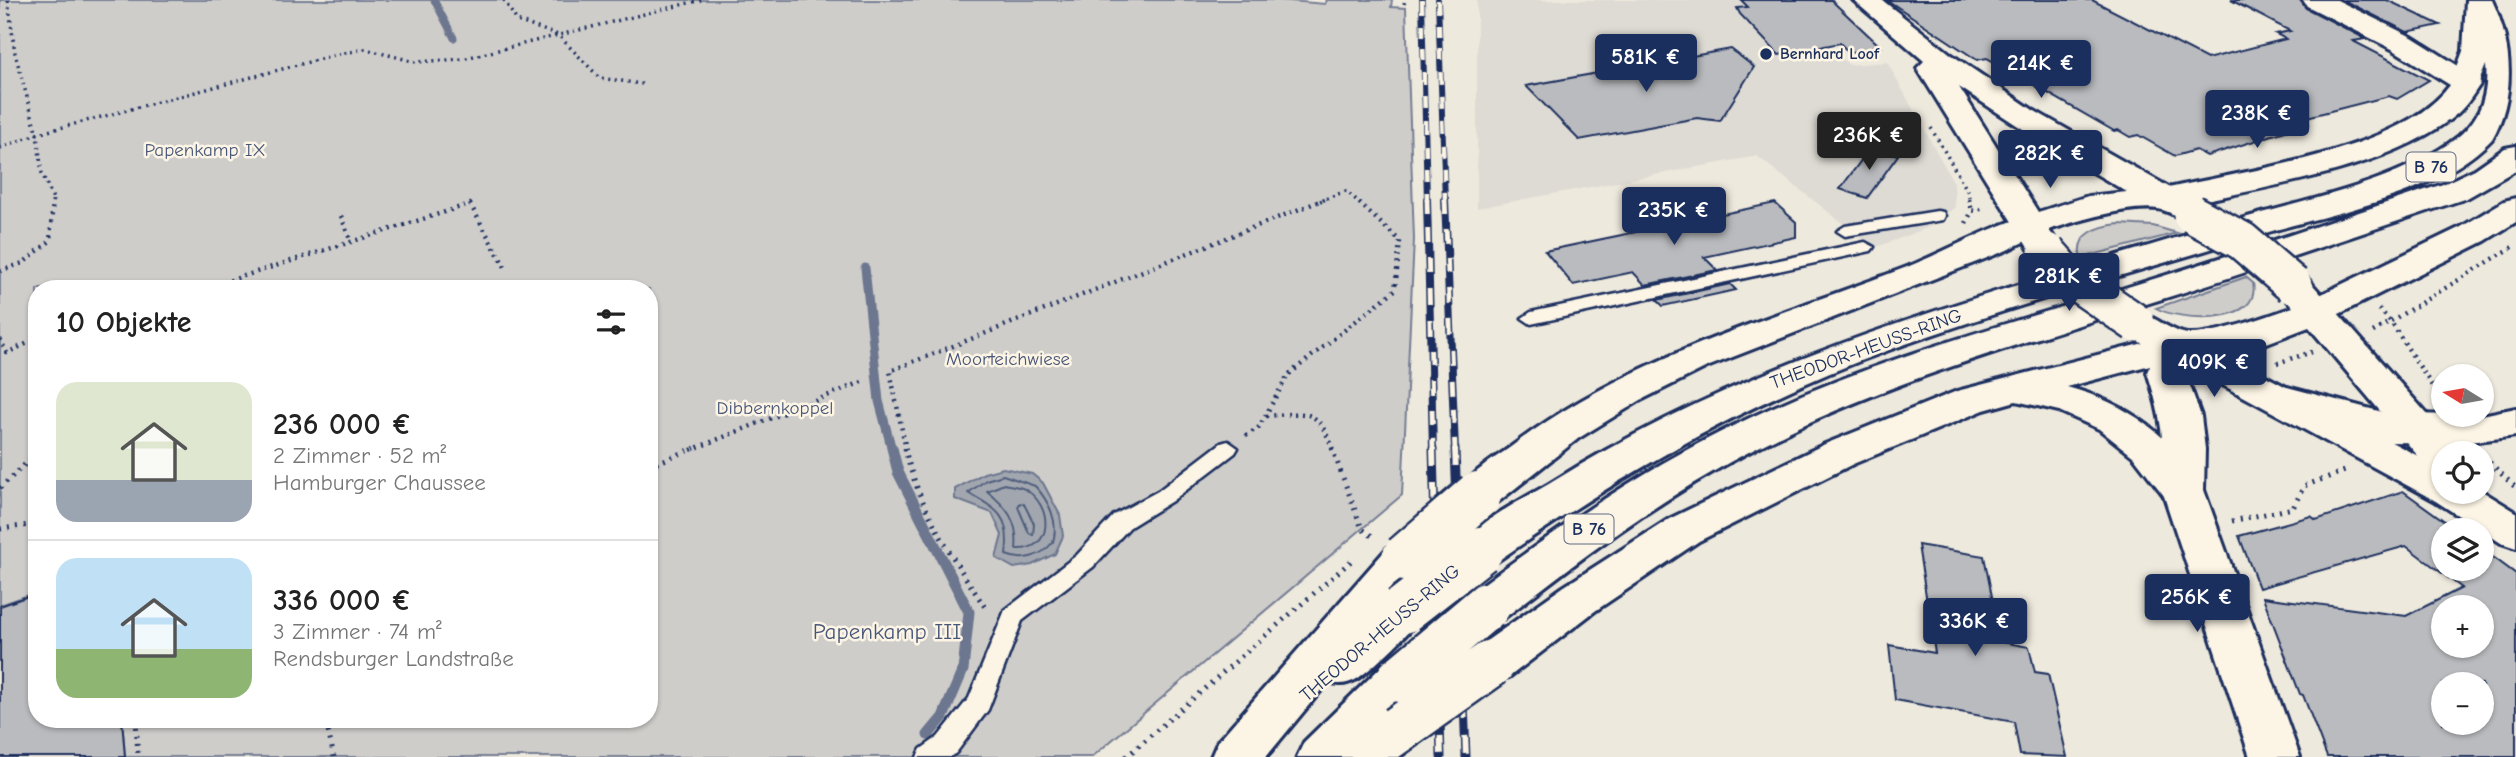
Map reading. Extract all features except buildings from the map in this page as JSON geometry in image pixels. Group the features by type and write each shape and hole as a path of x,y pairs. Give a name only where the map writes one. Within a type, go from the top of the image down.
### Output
{"main road":[{"path":"1866,0 1901,31 1982,92 2033,125 2242,241 2305,298 2435,430"},
{"path":"2316,0 2402,43 2466,83"},
{"path":"1236,757 1383,544 1478,495 1550,436 1682,365 1737,341 1984,249 2038,239 2088,206 2177,207 2363,151 2425,124 2448,107 2466,83 2477,51 2479,0"},
{"name":"THEODOR-HEUSS-RING","path":"1236,757 1404,610 1480,550 1615,462 1679,426 1761,387 1874,343 2330,202 2415,174 2444,161 2485,129 2499,108 2504,93 2503,54 2479,0"},
{"path":"1901,31 1954,97 2038,239 2069,277 2136,323 2175,347 2276,381 2390,428 2435,430 2516,422"},
{"name":"THEODOR-HEUSS-RING","path":"1322,757 1400,679 1487,607 1633,499 1766,426 1819,402 1938,357 2181,282 2455,191 2486,176 2516,155"},
{"path":"1380,743 1644,555 1725,508 1901,426 2014,388 2175,347 2254,335 2305,298 2473,234 2516,208"},
{"path":"2175,347 2166,373 2182,427 2185,449 2183,490"},
{"path":"2276,381 2431,480"},
{"path":"2014,388 2077,402 2106,413 2151,447 2183,490 2275,757"}],"lane":[{"path":"1845,231 1937,216"},
{"path":"1531,318 1865,247"},
{"path":"930,757 947,745 979,703 1013,615 1085,561 1122,522 1165,496 1228,448"}],"path":[{"path":"0,271 23,263 40,252 50,241 54,201 42,173 37,134 15,53 8,0"},
{"path":"504,0 517,21 558,35 600,78 642,84"},
{"path":"0,148 37,134 365,49 416,62 462,59 701,0"},
{"path":"1930,126 1966,190 1972,211"},
{"path":"1013,615 987,610 934,523 911,476 890,371 1346,191 1400,241 1395,290 1288,375 1259,427 1228,448"},
{"path":"231,280 470,204 505,267"},
{"path":"341,216 351,242"},
{"path":"2365,336 2516,245"},
{"path":"2374,304 2391,322 2435,430"},
{"path":"0,340 7,353 28,343"},
{"path":"2276,381 2320,350"},
{"path":"658,462 862,382"},
{"path":"1265,416 1306,413 1323,423 1362,528 1383,544"},
{"path":"0,488 28,462"},
{"path":"2226,522 2293,508 2304,486 2348,470"},
{"path":"2494,489 2500,507"},
{"path":"0,529 28,525"},
{"path":"1126,757 1355,557"},
{"path":"136,728 138,757"},
{"path":"334,728 328,731 334,757"}],"shaded area":[{"path":"1477,0 1774,0 1849,65 1887,62 1954,183 1955,207 1932,226 1874,248 1757,156 1477,208"}],"green space":[{"name":"Moorteichwiese","path":"0,0 1278,0 1325,4 1327,0 1392,0 1391,7 1406,8 1414,239 1402,495 1092,757 125,757 123,728 658,728 658,280 28,280 28,595 0,605"},
{"path":"2119,224 2153,226 2177,233 2081,258 2081,243 2085,237 2096,229"},
{"path":"2246,277 2253,283 2252,297 2245,307 2232,313 2182,316 2156,308"}],"water":[{"path":"1003,468 1032,474 1043,483 1060,515 1063,536 1055,554 1032,565 1014,568 996,558 1002,535 992,513 955,499 955,489 984,473"}],"waterway":[{"path":"434,0 454,38"},
{"path":"865,268 879,401 892,450"},
{"path":"892,448 898,472 969,612 963,670 943,717 928,735"}],"railway":[{"path":"1422,0 1427,201"},
{"path":"1438,0 1445,201"},
{"path":"1427,199 1433,450"},
{"path":"1445,199 1455,450"},
{"path":"1433,448 1441,757"},
{"path":"1455,448 1466,757"}],"place":[{"name":"Bernhard Loof","path":"1766,54"}],"park label":[{"name":"Papenkamp IX","path":"205,150"},
{"name":"Dibbernkoppel","path":"775,408"},
{"name":"Papenkamp III","path":"887,631"}]}
